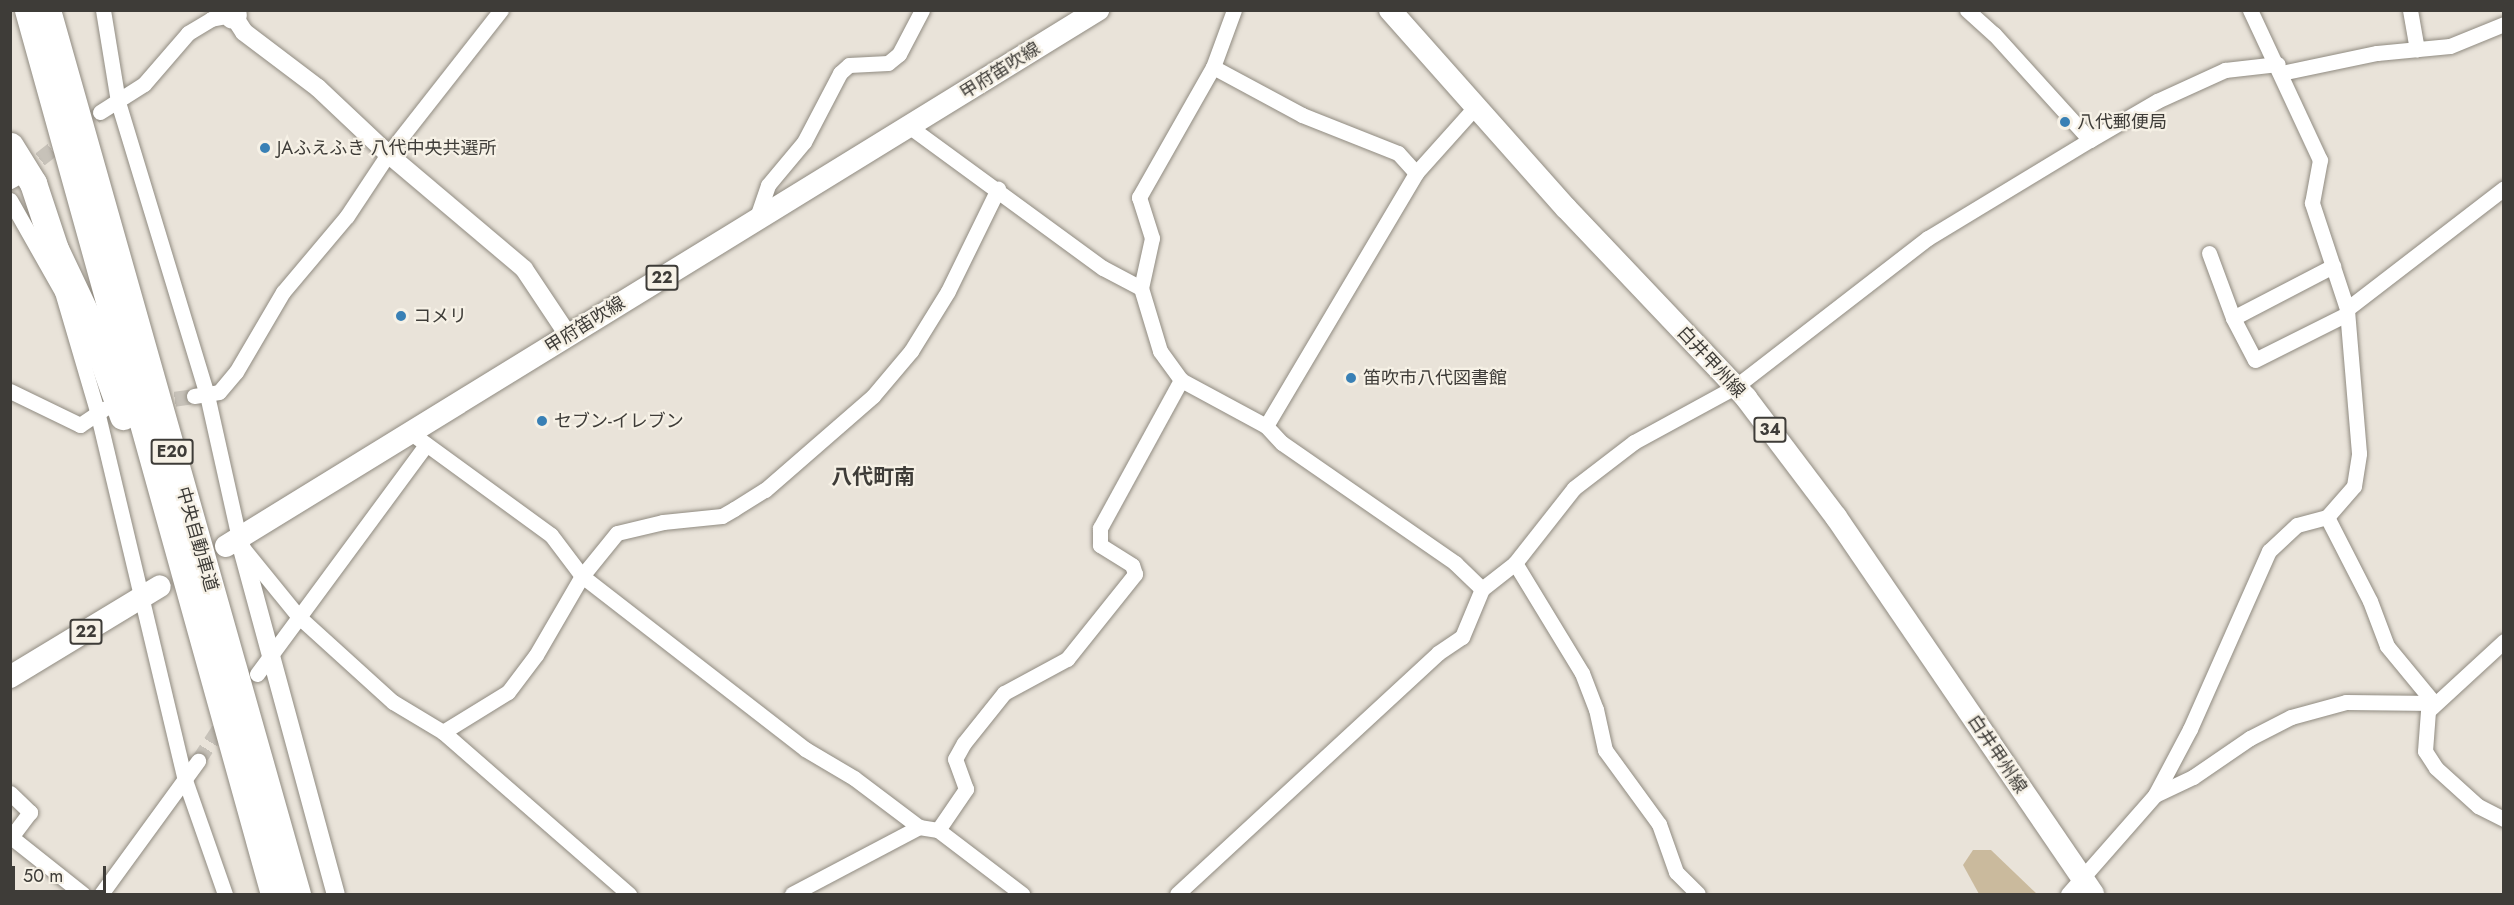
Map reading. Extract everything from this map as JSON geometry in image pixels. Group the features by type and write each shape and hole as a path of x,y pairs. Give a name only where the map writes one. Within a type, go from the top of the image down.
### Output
{"highway":[{"name":"中央自動車道","path":"28,10 274,894"},
{"name":"中央自動車道","path":"47,10 297,894"},
{"path":"68,10 80,85 161,413"},
{"path":"10,146 24,162 55,249 89,321 197,623"}],"main road":[{"name":"甲府笛吹線","path":"236,544 419,439 568,335 1098,10"},
{"name":"白井甲州線","path":"1390,10 1477,105 1566,208 1735,387 1836,517 2088,886"},
{"name":"22","path":"10,676 152,591"}],"street":[{"path":"103,10 118,102 200,396 236,544 270,653 336,894"},
{"path":"200,396 219,392 236,372 283,292 347,216 388,154 501,10"},
{"path":"756,220 768,185 804,142 840,73 849,65 888,63 899,54 922,10"},
{"path":"1234,10 1213,67 1138,197 1152,238 1141,288 1160,351 1181,380 1266,426 1281,443 1455,563 1482,589"},
{"path":"1967,10 1994,34 2090,140"},
{"path":"2068,894 2088,886 2155,795 2190,729 2269,551 2297,525 2327,517 2355,486 2359,453 2347,311 2312,203 2320,160 2280,69 2250,10"},
{"path":"2410,10 2417,49"},
{"path":"100,112 144,84 188,33 225,13 244,32 318,88 388,154 524,269 568,335"},
{"path":"1177,894 1438,653 1462,637 1482,589 1515,563 1574,488 1634,442 1735,387 1928,238 2157,101 2225,70 2280,69 2377,53 2450,46 2504,24"},
{"path":"1213,67 1302,115 1398,153 1416,172"},
{"path":"1266,426 1416,172 1477,105"},
{"path":"910,127 998,189 1103,268 1141,288"},
{"path":"2209,253 2234,318 2255,360 2347,311 2504,188"},
{"path":"444,732 508,692 536,656 582,576 617,533 663,522 722,516 734,510 765,490 873,396 911,351 948,291 998,189"},
{"path":"10,200 62,292 100,410 152,591 185,780 225,894"},
{"path":"2234,318 2333,267"},
{"path":"938,830 966,789 955,759 964,743 1004,693 1067,659 1135,574 1132,565 1100,545 1100,528 1181,380"},
{"path":"10,391 80,425 100,410"},
{"path":"257,674 419,439 551,535 582,576 789,738 854,777 919,827 938,830 1022,894"},
{"path":"2327,517 2370,601 2387,646 2434,703"},
{"path":"236,544 298,615 393,702 444,732 629,894"},
{"path":"1515,563 1582,673 1596,709 1605,750 1659,824 1676,872 1698,894"},
{"path":"2504,641 2434,703 2428,711 2425,751 2436,768 2478,806 2504,819"},
{"path":"2155,795 2193,777 2250,738 2290,717 2346,702 2434,703"},
{"path":"101,894 198,761"},
{"path":"10,793 30,812 11,837 83,894"},
{"path":"792,894 919,827"}],"shaded area":[{"path":"1973,850 1991,850 2037,894 1979,894 1963,865"}],"tunnel":[{"path":"22,173 100,112"},
{"path":"152,402 194,396"},
{"path":"198,761 226,718"}],"place":[{"name":"八代郵便局","path":"2065,122"},
{"name":"JAふえふき 八代中央共選所","path":"265,148"},
{"name":"コメリ","path":"401,316"},
{"name":"笛吹市八代図書館","path":"1351,378"},
{"name":"セブン-イレブン","path":"542,421"}],"district":[{"name":"八代町南","path":"873,477"}]}
